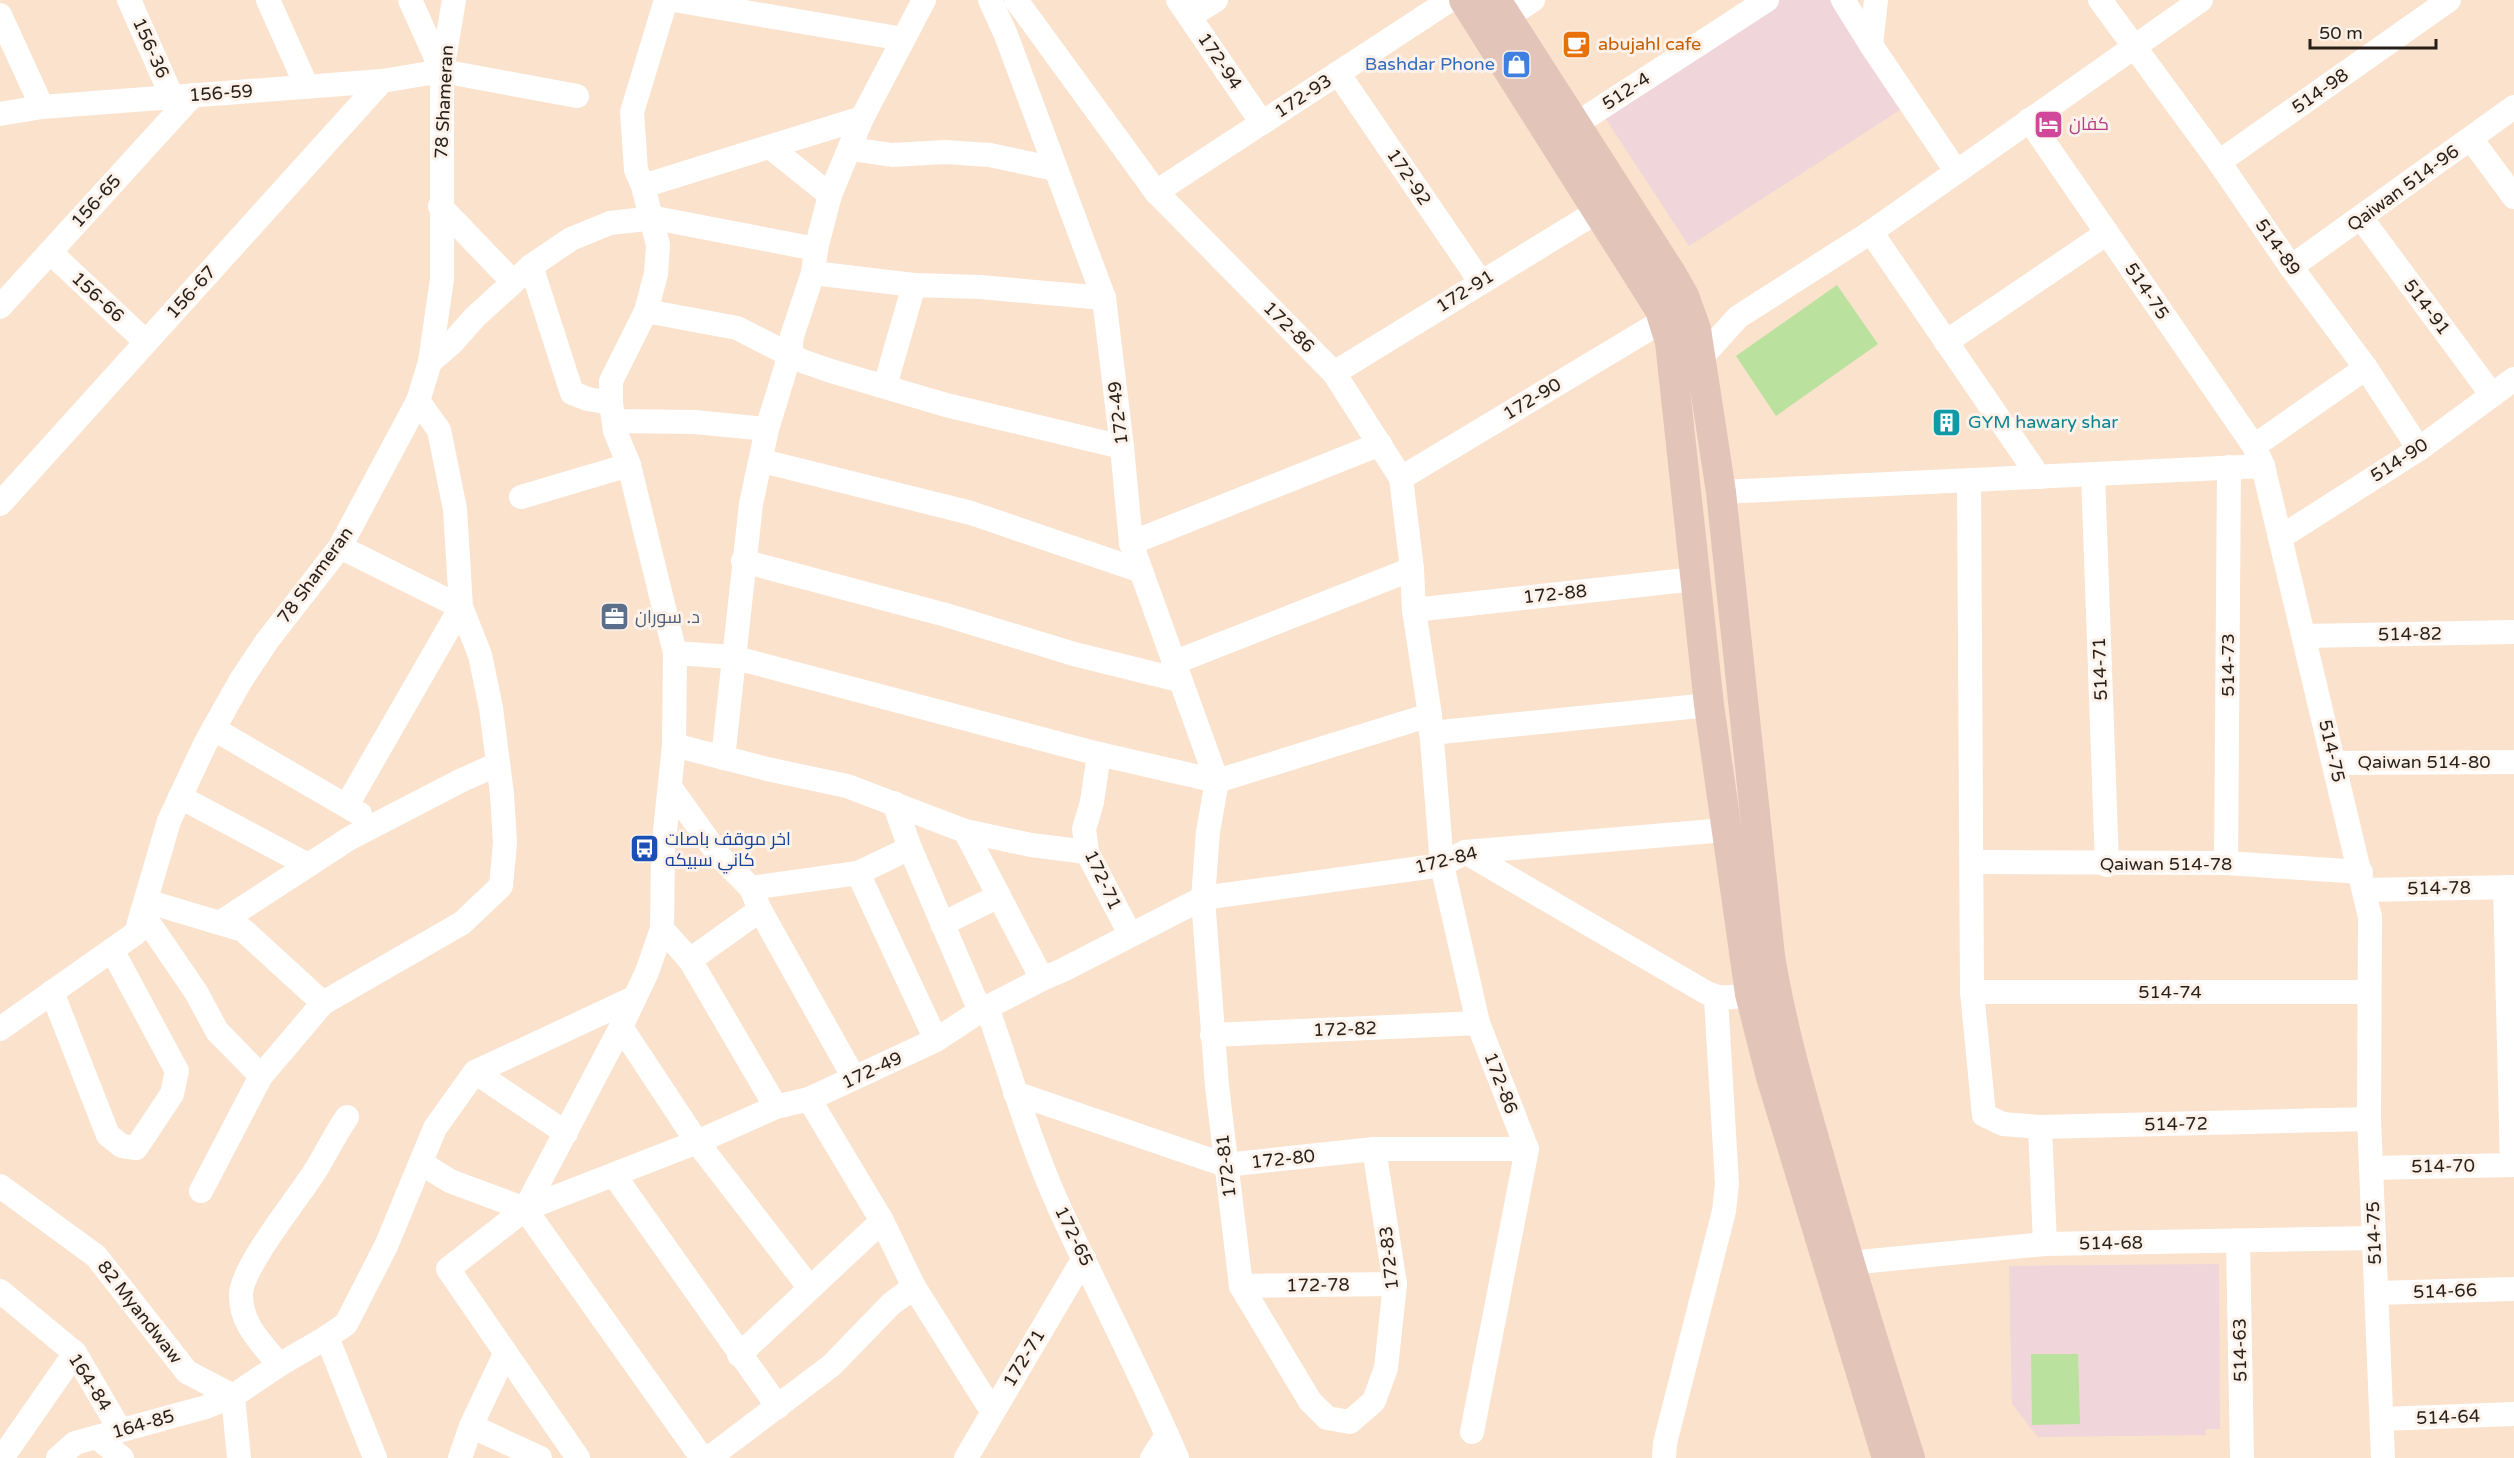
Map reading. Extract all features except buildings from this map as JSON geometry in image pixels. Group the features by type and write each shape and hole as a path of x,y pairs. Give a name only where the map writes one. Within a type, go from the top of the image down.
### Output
{"main road":[{"path":"1464,0 1660,310 1664,320 1670,342 1708,705 1750,994 1774,1088 1887,1458"},
{"path":"1502,9 1671,273 1684,296 1699,344 1722,492 1770,956 1776,994 1792,1060 1849,1263 1910,1458"},
{"path":"1695,573 1728,563"},
{"path":"1700,614 1733,610"}],"street":[{"name":"156-36","path":"129,0 183,96"},
{"path":"267,0 307,87"},
{"path":"410,0 442,71"},
{"name":"78 Shameran","path":"0,1029 136,933 169,821 214,729 241,680 267,641 340,547 418,401 430,362 442,279 440,206 442,71 454,0"},
{"path":"578,1458 448,1269 525,1209 621,1027 647,972 662,929 663,850 674,745 675,653 629,465 615,431 611,381 646,311 656,274 658,245 643,186 636,171 632,112 666,0"},
{"path":"674,0 903,39"},
{"path":"723,758 743,561 751,504 767,429 790,354 792,336 813,273 816,249 830,195 862,118 924,0"},
{"path":"1184,8 1216,0"},
{"name":"172-93","path":"1156,192 1450,0"},
{"path":"1502,9 1533,0"},
{"name":"512-4","path":"1576,124 1767,0"},
{"path":"1843,0 1956,171"},
{"path":"1871,45 1876,0"},
{"name":"514-89","path":"2100,0 2366,368 2419,449"},
{"path":"1699,344 1738,316 1870,232 2201,0"},
{"name":"514-98","path":"2219,162 2449,0"},
{"name":"172-49","path":"1002,3 1055,169 1104,298 1131,543 1217,781"},
{"name":"172-86","path":"1002,3 1156,192 1334,372 1401,478 1412,569 1414,609 1430,724 1442,865 1478,1023 1527,1149"},
{"name":"172-94","path":"1184,8 1262,123"},
{"path":"0,15 42,107"},
{"name":"156-59","path":"4,117 42,107 382,81 442,71 577,96"},
{"name":"172-92","path":"1338,73 1480,281"},
{"name":"156-67","path":"0,504 382,81"},
{"name":"156-65","path":"0,307 183,96"},
{"name":"Qaiwan 514-96","path":"2291,267 2362,219 2514,107"},
{"path":"643,186 862,118"},
{"name":"514-75","path":"2030,120 2258,456 2281,537 2370,917 2369,1119 2383,1458"},
{"path":"2471,139 2514,197"},
{"path":"770,147 830,195"},
{"path":"851,149 892,154 945,152 990,155 1055,169"},
{"path":"440,206 513,282"},
{"name":"172-91","path":"1334,372 1598,211"},
{"path":"430,362 531,266 572,238 610,223 655,218 816,249"},
{"name":"514-91","path":"2362,219 2492,394"},
{"path":"1870,232 2039,477"},
{"path":"1946,342 2107,233"},
{"name":"156-66","path":"50,252 146,342"},
{"path":"531,266 572,393 612,412 767,429"},
{"path":"813,273 914,285 980,287 1104,298"},
{"path":"885,387 914,285"},
{"path":"646,311 736,328 802,361 885,387 946,405 1122,447"},
{"name":"172-90","path":"1401,478 1664,320"},
{"path":"1722,492 2229,467 2258,456 2366,368"},
{"name":"514-90","path":"2281,537 2419,449 2514,379"},
{"path":"201,1191 261,1076 323,1003 462,923 501,886 505,843 491,708 480,656 461,607 455,509 439,430 418,401"},
{"path":"1131,543 1380,444"},
{"path":"762,461 971,513 1141,571"},
{"path":"521,497 629,465"},
{"name":"514-73","path":"2226,863 2229,467"},
{"name":"514-71","path":"2093,474 2106,865"},
{"path":"1969,480 1972,992"},
{"path":"340,547 461,607"},
{"path":"743,561 946,615 1074,654 1176,671 1412,569"},
{"name":"172-88","path":"1414,609 1695,573"},
{"path":"347,805 461,607"},
{"name":"514-82","path":"2305,636 2514,632"},
{"path":"675,653 732,657 1099,753 1217,781 1430,724 1708,705"},
{"path":"214,729 347,805 377,826"},
{"path":"674,745 847,786 965,831 1031,845 1087,852"},
{"name":"172-71","path":"1099,753 1092,802 1084,829 1087,852 1130,934"},
{"name":"Qaiwan 514-80","path":"2335,763 2514,762"},
{"path":"221,922 350,838 498,764"},
{"name":"172-81","path":"1217,781 1208,832 1203,898 1212,1035 1225,1165 1241,1286 1310,1401 1327,1418 1350,1422 1374,1401"},
{"path":"670,787 720,857 751,888 760,910 854,1078"},
{"path":"180,797 308,865"},
{"name":"172-65","path":"894,802 910,848 942,924 984,1009 1059,1208 1142,1378 1177,1458"},
{"name":"172-84","path":"1203,898 1442,865 1465,852 1725,830"},
{"path":"965,831 1042,979"},
{"path":"751,888 858,873 910,848"},
{"path":"1465,852 1716,998 1750,994"},
{"name":"Qaiwan 514-78","path":"1972,862 2106,865 2226,863 2363,881"},
{"path":"858,873 936,1040"},
{"name":"514-78","path":"2363,881 2510,887"},
{"path":"2510,887 2513,1165"},
{"path":"942,924 999,896"},
{"name":"172-49","path":"525,1209 697,1142 776,1107 809,1099 936,1040 984,1009 1203,898"},
{"path":"144,907 221,922 243,930 323,1003"},
{"path":"144,907 217,1031 261,1076"},
{"path":"690,960 760,910"},
{"path":"662,929 690,960 776,1107"},
{"path":"52,992 108,1135 122,1146 136,1148 172,1094 177,1071 112,950"},
{"name":"514-74","path":"1972,992 2369,992"},
{"name":"514-72","path":"1972,992 1984,1115 2003,1124 2040,1127 2369,1119"},
{"path":"238,1458 233,1396 346,1324 386,1246 435,1128 475,1072 634,998"},
{"path":"1664,1458 1665,1443 1724,1211 1727,1184 1716,998"},
{"name":"172-82","path":"1212,1035 1478,1023"},
{"path":"621,1027 697,1142 809,1287"},
{"path":"475,1072 566,1133"},
{"name":"172-80","path":"1015,1093 1225,1165 1374,1149 1527,1149"},
{"path":"809,1099 882,1221 914,1287 992,1411"},
{"path":"279,1365 247,1325 241,1293 246,1276 264,1246 317,1168 347,1117"},
{"path":"2040,1127 2045,1244"},
{"name":"172-83","path":"1374,1149 1395,1284 1386,1368 1374,1401"},
{"path":"1472,1432 1527,1149"},
{"path":"421,1163 450,1181 525,1209 702,1458"},
{"name":"514-70","path":"2371,1168 2513,1165"},
{"path":"614,1175 739,1355 778,1407"},
{"name":"82 Myandwaw","path":"0,1186 96,1256 187,1372 233,1396"},
{"path":"739,1355 882,1221"},
{"name":"514-68","path":"1849,1263 2045,1244 2374,1238"},
{"name":"514-63","path":"2238,1241 2242,1458"},
{"name":"172-71","path":"966,1458 1084,1258"},
{"name":"172-78","path":"1241,1286 1395,1284"},
{"path":"709,1458 832,1365 891,1304 914,1287"},
{"name":"514-66","path":"2376,1293 2514,1289"},
{"name":"164-84","path":"0,1291 75,1353 108,1433 122,1458"},
{"path":"327,1337 375,1458"},
{"path":"2,1458 75,1353"},
{"path":"460,1458 471,1426 505,1354"},
{"name":"164-85","path":"58,1458 75,1443 206,1407 233,1396"},
{"name":"514-64","path":"2382,1419 2514,1414"},
{"path":"471,1426 540,1458"},
{"path":"1152,1458 1167,1435"}],"shaded area":[{"path":"1778,0 1829,0 1900,110 1689,246 1600,110"},
{"path":"2219,1264 2220,1429 2206,1429 2206,1435 2038,1437 2012,1404 2009,1266"}],"green space":[{"path":"1837,285 1878,344 1776,416 1736,356"},
{"path":"2031,1354 2078,1354 2080,1424 2032,1425"}],"place":[{"name":"abujahl cafe","path":"1577,44"},
{"name":"Bashdar Phone","path":"1516,64"},
{"name":"كفان","path":"2048,124"},
{"name":"GYM hawary shar","path":"1947,422"},
{"name":"د. سوران","path":"614,617"},
{"name":"اخر موقف باصات كاني سبيكه","path":"644,849"}]}
